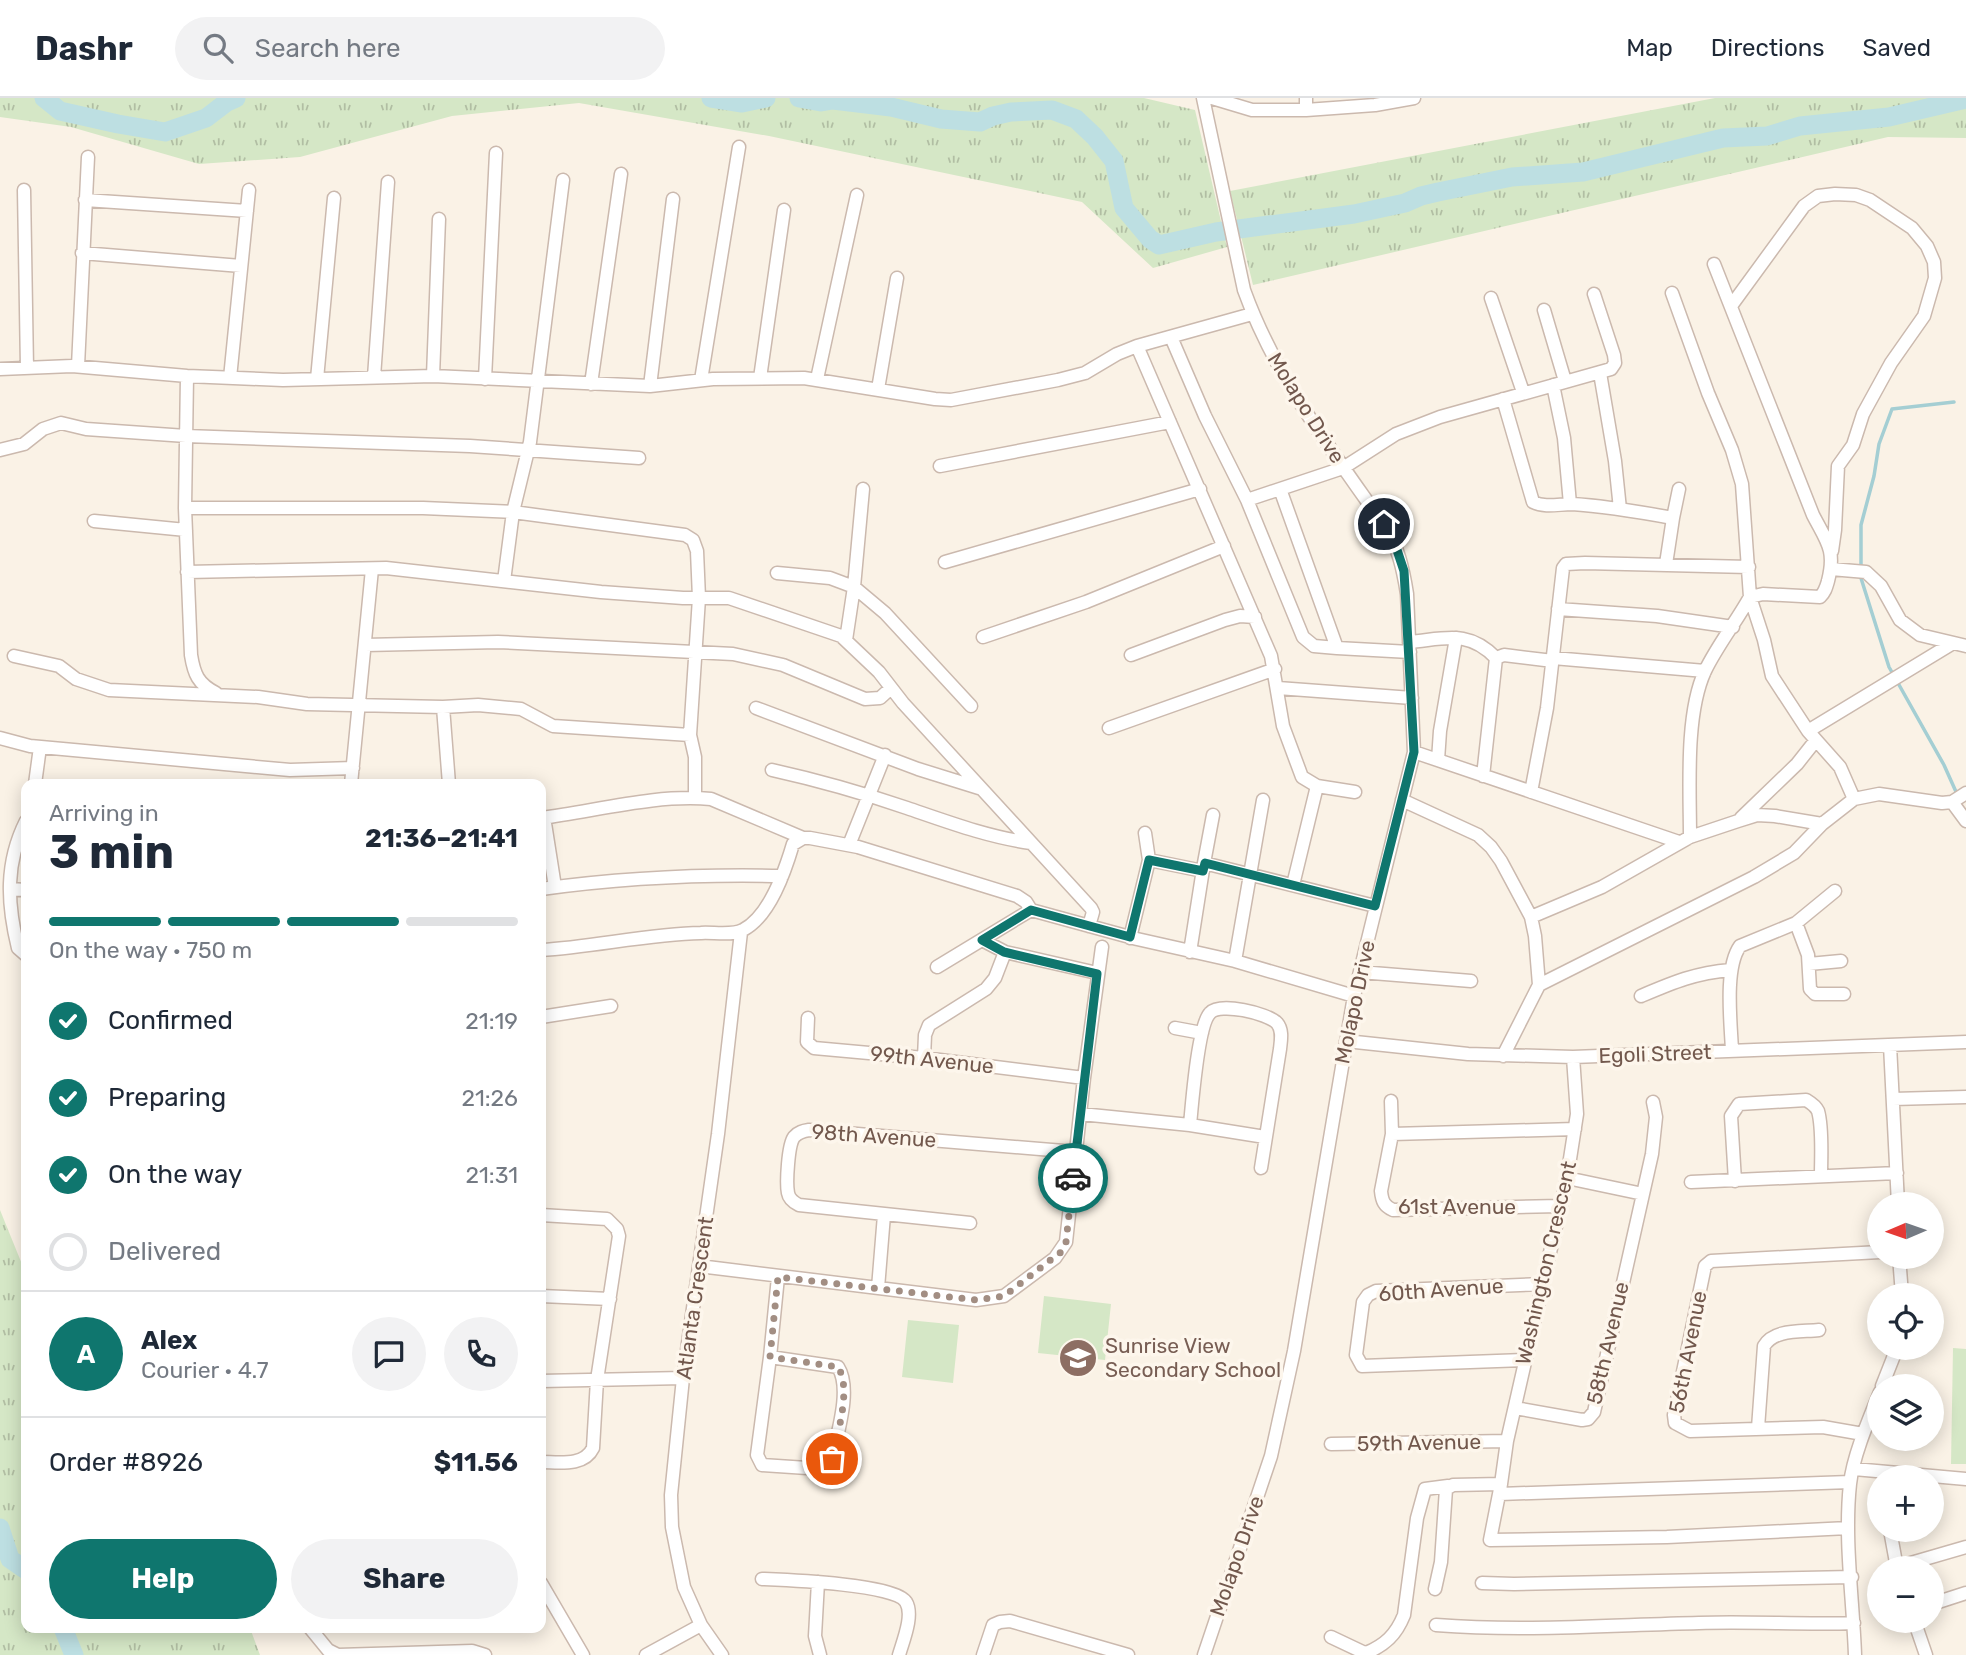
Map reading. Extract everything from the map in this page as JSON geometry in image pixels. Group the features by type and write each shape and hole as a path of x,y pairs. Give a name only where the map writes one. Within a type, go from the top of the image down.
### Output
{"street":[{"name":"Molapo Drive","path":"1203,98 1236,257 1252,314 1281,372 1343,468 1384,524 1397,550 1405,583 1414,752 1354,996 1294,1351 1271,1455 1204,1655"},
{"path":"1212,98 1252,110 1414,98"},
{"path":"702,380 738,146"},
{"path":"485,379 496,153"},
{"path":"78,366 88,157"},
{"path":"591,384 621,174"},
{"path":"504,581 513,512 527,452 563,180"},
{"path":"374,377 388,182"},
{"path":"24,190 27,368"},
{"path":"230,377 249,190"},
{"path":"817,379 857,195"},
{"path":"1684,840 1694,714 1705,671 1750,597 1763,594 1820,597 1824,594 1831,569 1838,466 1853,445 1863,414 1891,363 1924,316 1935,278 1934,262 1927,246 1912,228 1870,200 1856,195 1818,196 1804,206 1731,306"},
{"path":"317,379 334,198"},
{"path":"650,386 673,199"},
{"path":"85,200 247,211"},
{"path":"760,378 785,210"},
{"path":"433,376 439,219"},
{"path":"82,253 241,266"},
{"path":"1714,264 1813,515 1832,551"},
{"path":"878,389 897,278"},
{"path":"1672,293 1732,450 1742,484 1750,597 1772,676 1812,735 1840,768 1854,799"},
{"path":"1247,500 1343,468 1396,434 1440,417 1611,369 1615,363 1594,294"},
{"path":"1491,298 1523,393"},
{"path":"1544,310 1559,383 1570,504"},
{"path":"0,369 78,366 187,376 317,379 433,376 650,386 702,380 817,379 951,400 1085,373 1117,354 1137,346 1252,314"},
{"path":"1171,337 1205,416 1247,500 1303,637 1314,646 1337,648 1409,647 1455,638 1473,640 1496,658"},
{"path":"1137,346 1275,669 1283,726 1302,777 1317,786 1355,792"},
{"path":"1600,373 1620,509"},
{"path":"187,376 185,508 194,674 200,683 219,694"},
{"path":"1503,399 1534,502 1543,505 1570,504 1620,509 1673,518"},
{"path":"940,466 1170,422"},
{"path":"0,450 24,444 43,429 61,423 86,429 186,436 470,446 639,458"},
{"path":"846,640 863,489"},
{"path":"945,562 1200,489"},
{"path":"1280,489 1337,648"},
{"path":"1666,564 1679,489"},
{"path":"185,508 423,508 513,512 685,536 693,540 697,551 699,598 690,735 695,757 695,797"},
{"path":"94,521 186,530"},
{"path":"984,637 1086,602 1224,546"},
{"path":"1531,792 1541,746 1562,573 1566,564 1748,567"},
{"path":"187,572 372,569 615,593 729,598 841,636 872,665 979,788 1091,908 1093,912 1089,926"},
{"path":"352,779 372,569"},
{"path":"1831,569 1860,571 1881,586 1899,620 1920,635 1960,644"},
{"path":"777,573 830,578 854,587 885,613 971,706"},
{"path":"1558,609 1657,616 1733,627"},
{"path":"1131,655 1225,620 1240,616 1255,617"},
{"path":"1438,760 1455,638"},
{"path":"365,645 498,642 733,654 783,664 866,699 880,698 891,688"},
{"path":"1738,821 1797,764 1812,735 1894,680 1960,644"},
{"path":"1496,658 1504,655 1705,671"},
{"path":"15,656 59,666 76,680 109,690 219,694 307,704 443,707 478,705 520,709 553,726 690,735"},
{"path":"1483,776 1496,658"},
{"path":"1109,729 1275,669"},
{"path":"1278,688 1412,698"},
{"path":"443,707 449,779"},
{"path":"755,708 918,769 979,788"},
{"path":"0,738 40,747 290,770 353,768"},
{"path":"36,779 40,747"},
{"path":"1414,752 1684,840"},
{"path":"849,845 885,755"},
{"path":"772,770 869,796 997,839 1031,844"},
{"path":"1293,886 1317,786"},
{"path":"1539,985 1754,877 1794,853 1822,824 1854,799 1879,794 1959,797 1966,821"},
{"path":"546,817 637,803 695,797 711,799 803,838 849,845 1017,896 1026,902 1031,910 1130,937 1235,961 1354,996"},
{"path":"1235,961 1263,800"},
{"path":"1402,800 1478,835 1501,862 1531,917 1539,985 1503,1056"},
{"path":"1531,917 1602,887 1684,840 1738,821 1757,815 1804,819 1822,824"},
{"path":"1190,952 1213,816"},
{"path":"21,830 10,862 10,889 16,938 21,951"},
{"path":"1130,937 1149,860 1145,833"},
{"path":"546,949 688,933 741,932 770,901 793,844 803,838"},
{"path":"546,839 555,887"},
{"path":"1149,860 1250,876 1375,906"},
{"path":"546,888 703,875 782,876"},
{"path":"10,889 21,890"},
{"path":"1732,1051 1731,970 1734,955 1740,946 1796,923 1835,891"},
{"path":"937,967 1031,910"},
{"path":"1796,923 1809,964 1810,989 1815,994 1844,993"},
{"name":"Atlanta Crescent","path":"722,1655 701,1625 684,1587 672,1527 671,1495 683,1378 718,1134 741,932"},
{"path":"982,940 1004,952 1097,974"},
{"path":"698,1266 976,1300 1004,1296 1061,1252 1066,1242 1102,947"},
{"path":"924,1058 925,1035 929,1026 986,989 995,978 1004,952"},
{"path":"1809,964 1840,961"},
{"path":"1641,996 1702,973 1731,970"},
{"path":"1360,972 1471,981"},
{"path":"546,1016 611,1006"},
{"path":"1190,1125 1202,1033 1209,1014 1216,1008 1224,1007 1265,1015 1277,1023 1281,1031 1261,1168"},
{"name":"99th Avenue","path":"808,1018 807,1042 814,1048 924,1058 1084,1078"},
{"path":"1175,1028 1202,1033"},
{"name":"Egoli Street","path":"1346,1041 1442,1052 1573,1057 1966,1042"},
{"path":"1890,1045 1898,1192"},
{"name":"Washington Crescent","path":"1573,1057 1575,1129 1567,1178 1524,1360 1490,1540 1848,1528"},
{"path":"1894,1099 1966,1097"},
{"path":"1735,1181 1731,1116 1739,1104 1806,1100 1813,1104 1819,1120 1821,1175"},
{"name":"61st Avenue","path":"1391,1101 1392,1134 1381,1191 1384,1204 1393,1210 1560,1206"},
{"name":"58th Avenue","path":"1515,1408 1582,1420 1588,1419 1594,1412 1652,1154 1656,1117 1653,1102"},
{"path":"1081,1114 1190,1125 1265,1137"},
{"path":"1392,1134 1575,1129"},
{"name":"98th Avenue","path":"970,1223 807,1207 791,1200 788,1192 793,1139 800,1131 809,1130 1076,1152"},
{"path":"1691,1182 1897,1173"},
{"path":"1567,1178 1643,1194"},
{"path":"546,1215 600,1217 613,1223 619,1236 597,1380 593,1448 590,1455 571,1462 546,1462"},
{"path":"878,1288 884,1215"},
{"name":"56th Avenue","path":"1863,1434 1823,1427 1690,1432 1675,1423 1675,1404 1705,1266 1711,1261 1867,1253"},
{"path":"770,1357 826,1363 838,1367 844,1375 845,1387 832,1459 828,1466 822,1469 773,1467 762,1465 758,1461 778,1277"},
{"name":"60th Avenue","path":"1524,1360 1362,1366 1356,1355 1363,1302 1368,1295 1376,1291 1543,1284"},
{"path":"546,1296 610,1299"},
{"path":"1758,1428 1763,1346 1767,1340 1786,1333 1819,1330"},
{"path":"546,1381 683,1378"},
{"path":"1855,1655 1848,1528 1850,1482 1867,1424"},
{"name":"59th Avenue","path":"1331,1444 1507,1441"},
{"path":"1854,1469 1867,1471"},
{"path":"1944,1477 1966,1479"},
{"path":"1331,1637 1367,1654 1385,1643 1399,1627 1404,1615 1417,1518 1425,1489 1448,1486 1501,1489 1850,1482"},
{"path":"1435,1589 1441,1562 1444,1493 1448,1486"},
{"path":"1935,1556 1966,1547"},
{"path":"1482,1583 1852,1577"},
{"path":"762,1579 818,1582 893,1593 902,1597 908,1604 909,1613 900,1655"},
{"path":"818,1582 815,1636 821,1655"},
{"path":"546,1592 583,1655"},
{"path":"1944,1600 1966,1593"},
{"path":"983,1655 993,1625 1010,1621 1128,1655"},
{"path":"1436,1625 1470,1628 1854,1623"},
{"path":"646,1655 701,1625"},
{"path":"314,1633 328,1650 338,1655 472,1651 485,1655"},
{"path":"1918,1633 1926,1655"}],"green space":[{"path":"0,98 1144,98 1195,110 1227,247 1153,268 1082,202 769,136 579,103 452,116 300,157 199,164 71,127 0,117"},
{"path":"1715,98 1966,98 1966,138 1888,137 1253,285 1230,191"},
{"path":"0,1210 21,1262 21,1633 252,1633 260,1655 0,1655"},
{"path":"1044,1296 1111,1304 1105,1360 1038,1353"},
{"path":"908,1320 959,1325 953,1383 902,1377"},
{"path":"1953,1348 1966,1349 1966,1464 1951,1464"}],"waterway":[{"path":"44,98 60,111 165,132 206,118 236,98"},
{"path":"711,98 742,103 766,98"},
{"path":"799,98 891,107 941,119 980,122 1011,112 1052,110 1076,119 1114,161 1124,208 1150,239 1159,245 1216,232 1354,214 1405,203 1438,192 1512,177 1583,172 1723,138 1767,136 1800,126 1889,117 1966,99"},
{"path":"1861,568 1861,525 1879,444 1892,409 1954,402"},
{"path":"1860,575 1889,667 1944,765 1957,794"},
{"path":"0,1528 10,1559 21,1567"},
{"path":"65,1633 74,1655"}],"way so far":[{"path":"832,1459 845,1387 844,1375 838,1367 826,1363 770,1357 778,1277 976,1300 1004,1296 1061,1252 1066,1242 1073,1178"}],"place":[{"name":"Sunrise View Secondary School","path":"1078,1358"}],"route":[{"path":"1073,1178 1097,974 1004,952 982,940 1031,910 1130,937 1149,860 1203,871 1205,863 1375,906 1414,752 1404,571 1384,524"}]}
